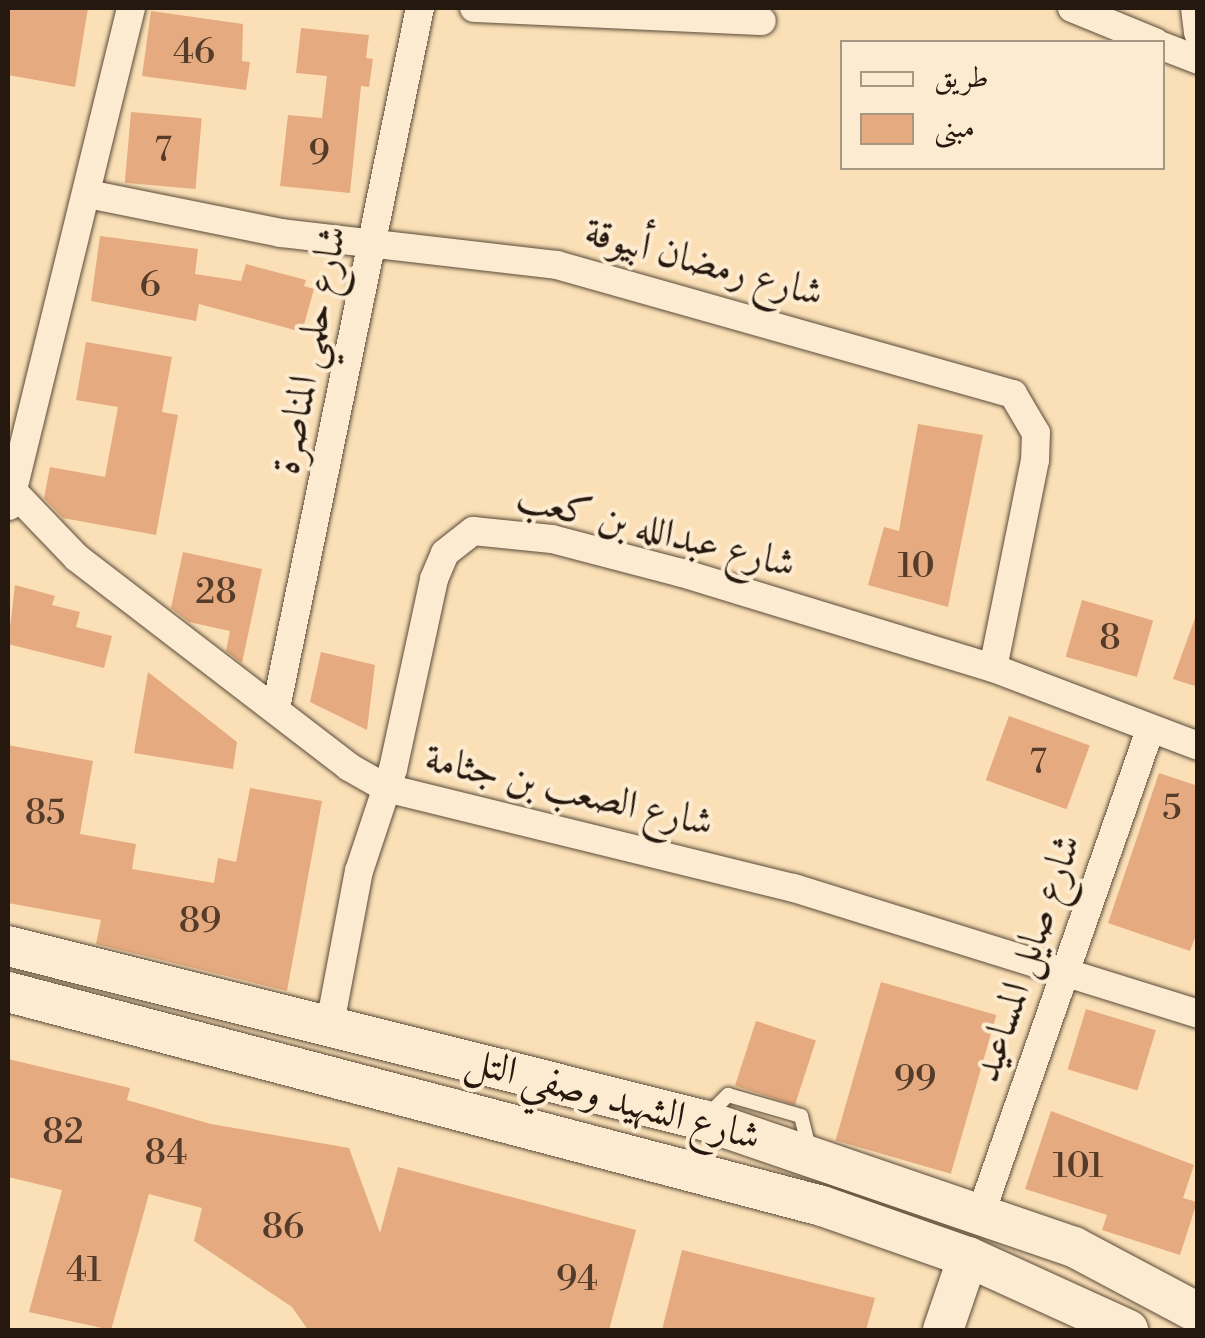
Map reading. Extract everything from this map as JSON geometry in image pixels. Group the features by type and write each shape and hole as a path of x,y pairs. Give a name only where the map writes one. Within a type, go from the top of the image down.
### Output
{"main road":[{"name":"شارع الشهيد وصفي التل","path":"8,946 703,1120 1074,1247 1198,1313"},
{"name":"شارع الشهيد وصفي التل","path":"8,992 653,1156 968,1257 1128,1330"},
{"path":"943,1330 968,1257"}],"street":[{"path":"9,497 88,194 131,8"},
{"name":"شارع حلمي المناصرة","path":"276,708 420,8"},
{"path":"474,8 762,22"},
{"path":"1072,8 1150,40"},
{"path":"1195,8 1198,33"},
{"path":"1165,47 1198,60"},
{"name":"شارع رمضان أبيوقة","path":"88,194 262,230 510,256 624,281 1013,394 1036,433 1035,460 992,668"},
{"name":"شارع الصعب بن جثامة","path":"9,497 77,558 386,788 776,883 1198,1014"},
{"name":"شارع عبدالله بن كعب","path":"330,1024 367,836 386,788 434,579 445,553 473,532 552,539 992,668 1198,746"},
{"name":"شارع صايل المساعيد","path":"981,1212 1150,730"}],"building":[{"path":"8,8 88,8 75,87 8,75"},
{"path":"151,11 243,24 242,61 250,62 246,90 142,76"},
{"path":"301,28 369,35 366,58 373,59 369,87 361,86 350,193 280,186 288,115 322,118 327,76 296,73"},
{"path":"131,112 202,118 196,189 125,183"},
{"path":"100,236 198,249 195,274 241,281 246,264 306,280 304,286 314,289 302,332 199,304 196,321 91,301"},
{"path":"86,342 172,357 162,412 178,415 156,535 63,518 44,498 50,467 105,477 118,407 76,400"},
{"path":"918,424 983,435 948,607 868,585 884,527 899,531"},
{"path":"183,552 262,569 242,663 226,651 230,631 189,622 171,608"},
{"path":"15,585 55,596 52,605 80,612 76,627 112,636 104,668 8,644"},
{"path":"1082,600 1153,620 1137,677 1066,657"},
{"path":"1198,618 1198,687 1173,679"},
{"path":"321,652 375,665 367,730 310,702"},
{"path":"148,672 237,742 233,769 134,753"},
{"path":"1009,716 1090,745 1067,809 986,780"},
{"path":"8,745 93,761 80,834 136,844 132,869 214,883 218,858 236,862 250,788 322,801 287,991 96,944 101,920 8,903"},
{"path":"1159,773 1198,786 1198,930 1190,951 1108,923"},
{"path":"881,982 996,1015 951,1174 836,1141"},
{"path":"1086,1009 1156,1030 1137,1091 1068,1069"},
{"path":"756,1021 816,1040 795,1105 735,1086"},
{"path":"8,1059 130,1088 127,1100 211,1124 349,1148 380,1233 398,1167 636,1230 609,1330 308,1330 292,1307 194,1241 202,1208 149,1194 111,1330 29,1312 62,1190 8,1177"},
{"path":"1051,1111 1194,1165 1183,1198 1197,1202 1180,1255 1102,1230 1107,1215 1025,1189"},
{"path":"682,1250 875,1298 866,1330 662,1330"}]}
